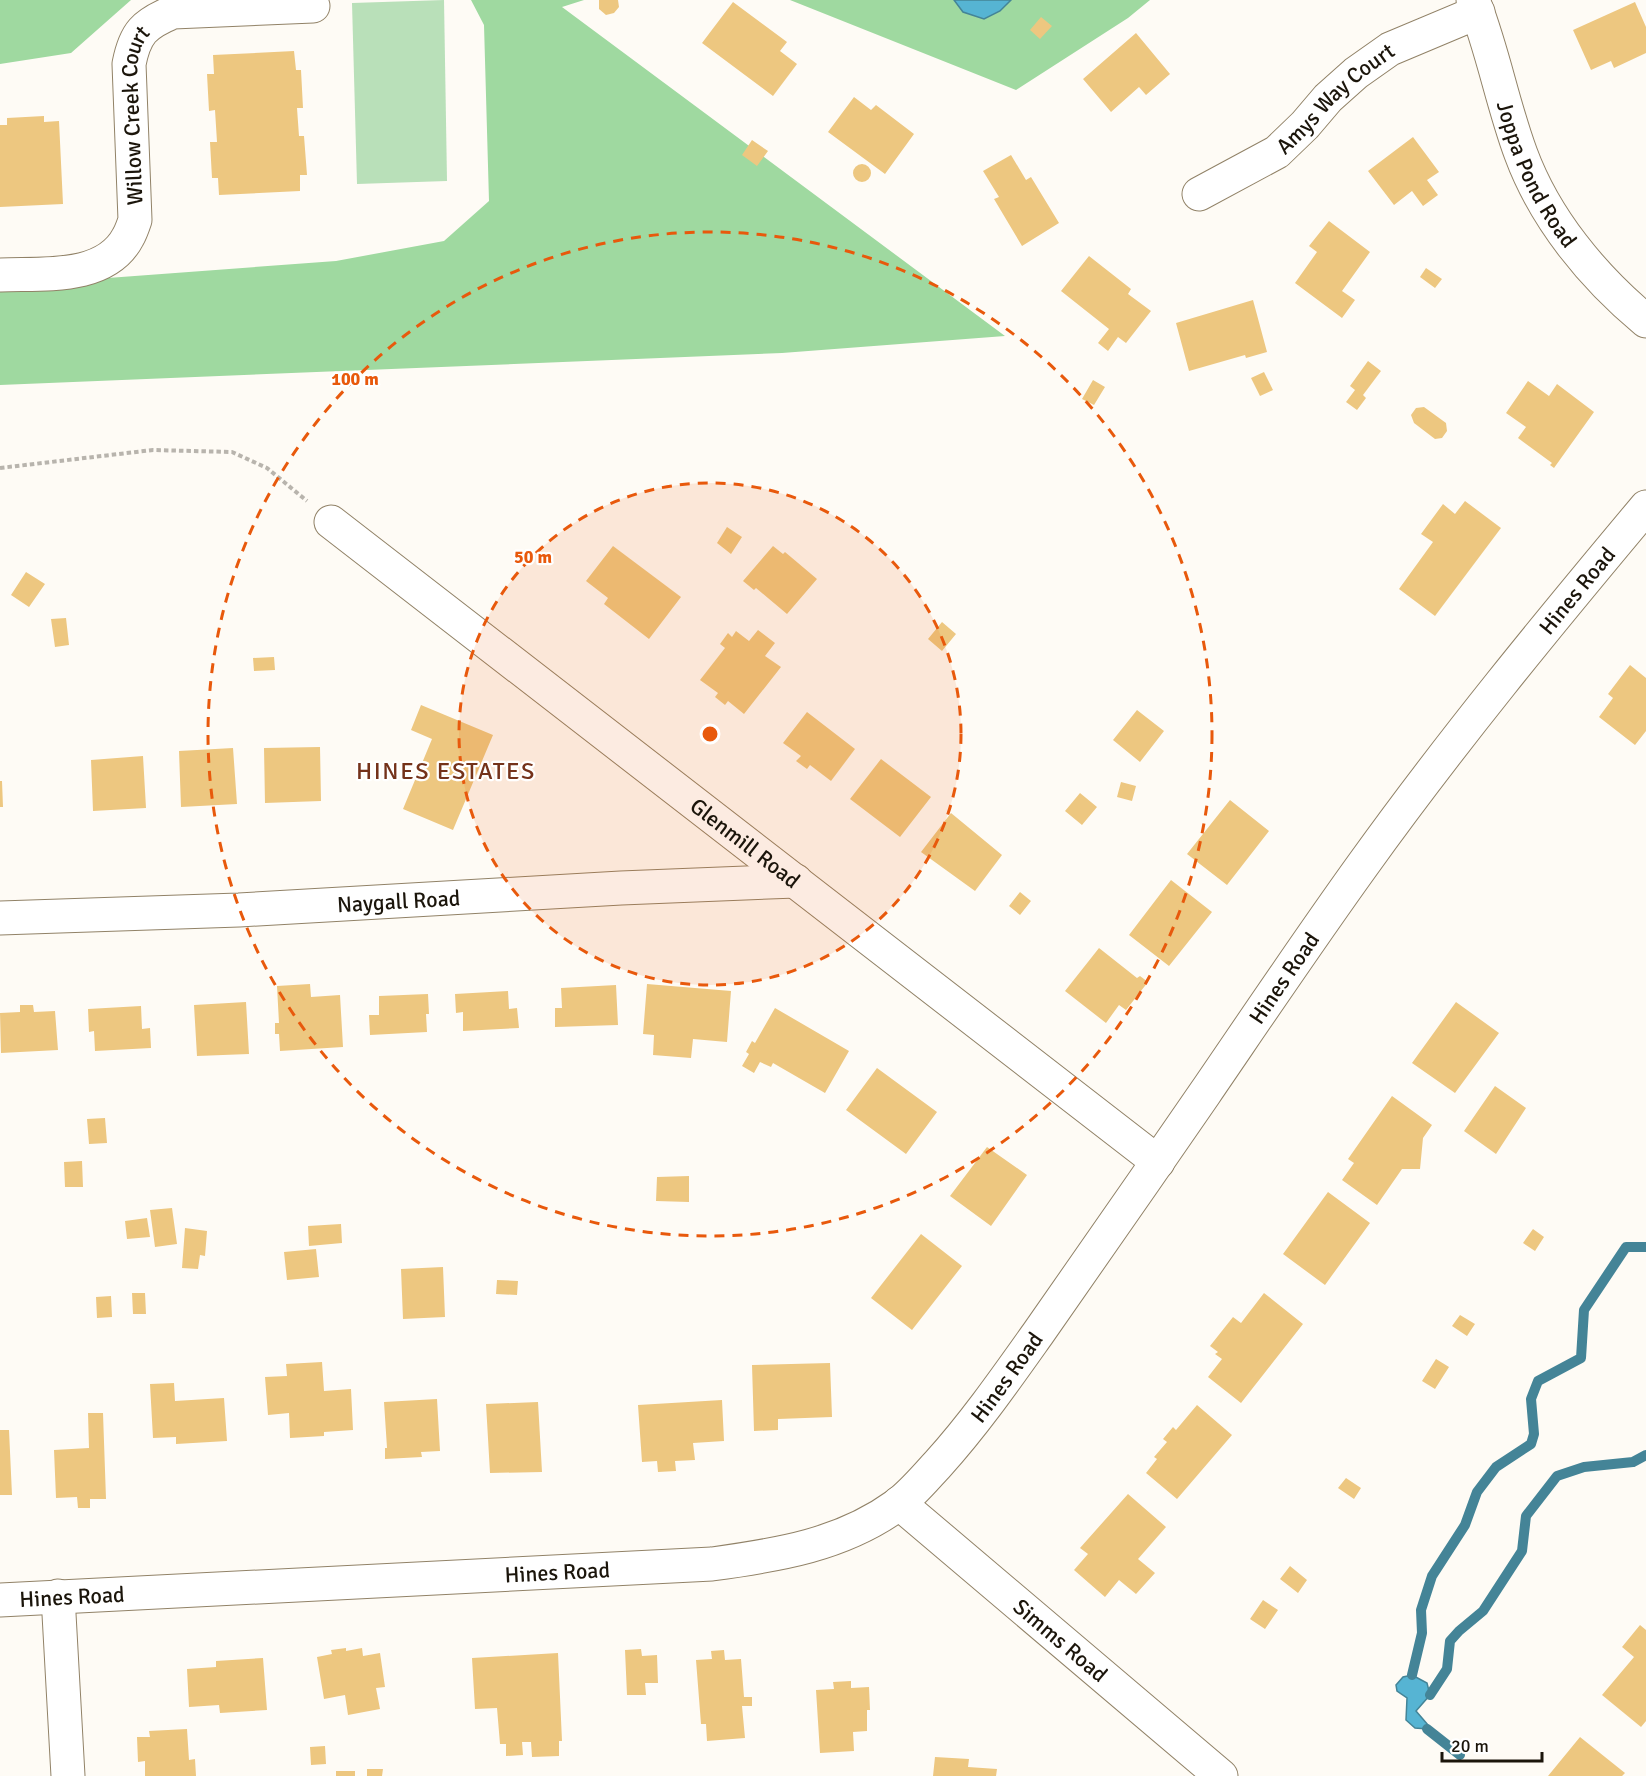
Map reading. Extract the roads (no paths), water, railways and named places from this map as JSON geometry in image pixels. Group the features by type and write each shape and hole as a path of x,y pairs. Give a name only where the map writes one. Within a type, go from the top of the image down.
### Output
{"street":[{"name":"Willow Creek Court","path":"0,275 77,271 99,264 116,253 128,238 135,220 129,64 133,45 142,29 155,19 173,12 313,6"},
{"name":"Amys Way Court","path":"1199,194 1277,152 1305,125 1328,98 1356,73 1390,49 1475,6"},
{"name":"Joppa Pond Road","path":"1475,6 1521,156 1539,192 1577,251 1627,305 1646,321"},
{"name":"Hines Road","path":"0,1600 712,1564 779,1554 813,1546 856,1530 899,1503 946,1455 984,1408 1158,1162 1363,864 1455,742 1646,507"},
{"name":"Glenmill Road","path":"332,522 1158,1162"},
{"name":"Naygall Road","path":"0,918 239,910 621,888 796,881"},
{"name":"Simms Road","path":"899,1503 1221,1776"},
{"path":"58,1596 68,1776"}],"water":[{"path":"954,0 1011,0 1000,11 984,19 963,12"},
{"path":"1412,1675 1427,1683 1430,1695 1416,1711 1428,1725 1427,1729 1415,1728 1406,1720 1407,1698 1397,1691 1396,1685 1403,1677"}],"waterway":[{"path":"1412,1675 1422,1633 1421,1610 1432,1576 1465,1525 1477,1492 1496,1467 1531,1444 1534,1434 1531,1399 1538,1381 1581,1358 1584,1310 1626,1247 1646,1247"},
{"path":"1430,1695 1447,1669 1450,1641 1483,1611 1522,1551 1526,1516 1557,1476 1584,1467 1633,1462 1646,1455"},
{"path":"1427,1729 1460,1755"}],"district":[{"name":"HINES ESTATES","path":"446,771"}]}
